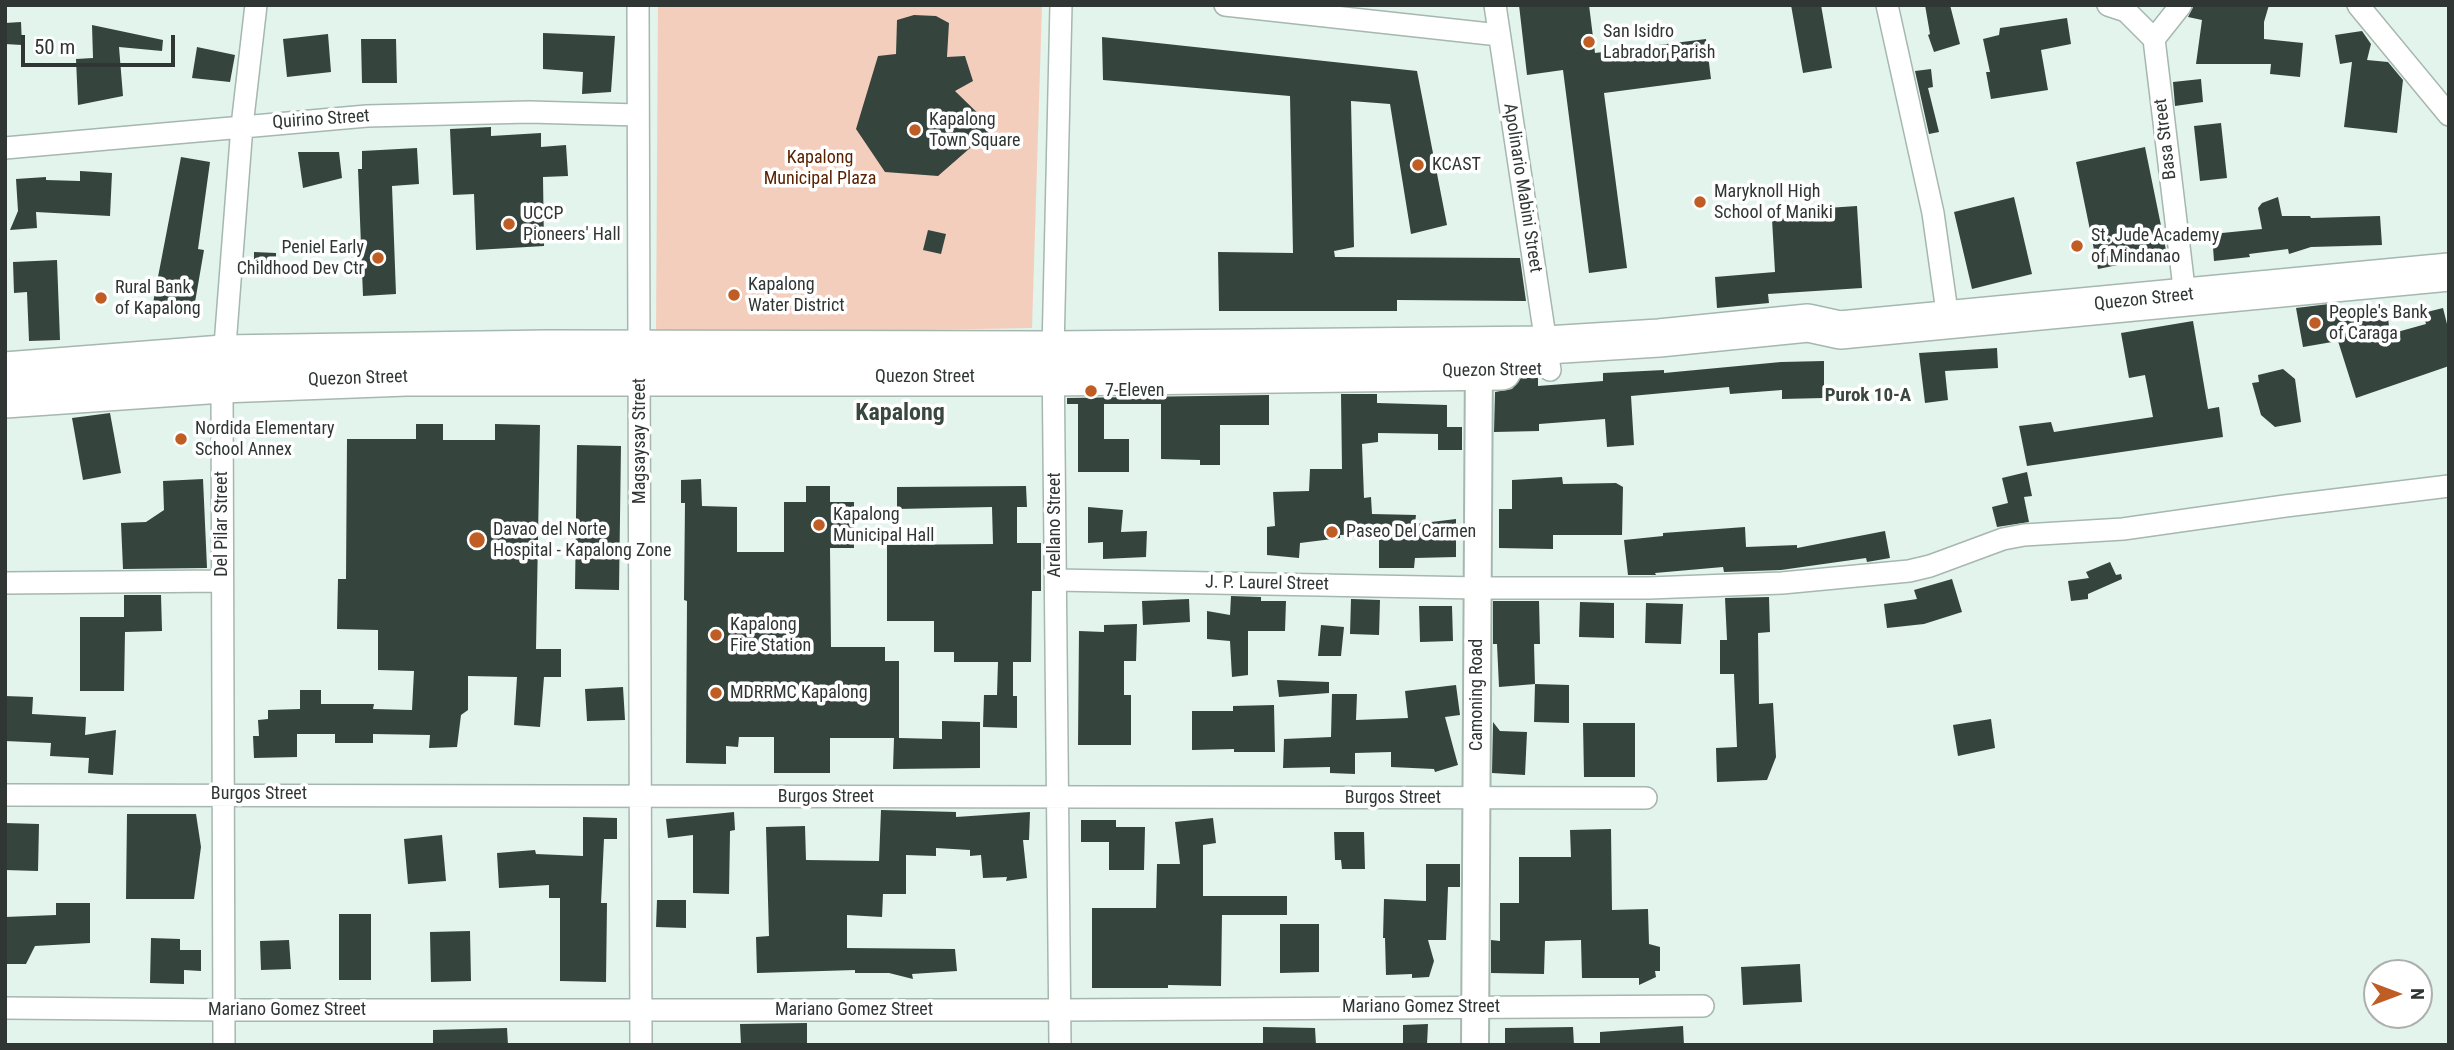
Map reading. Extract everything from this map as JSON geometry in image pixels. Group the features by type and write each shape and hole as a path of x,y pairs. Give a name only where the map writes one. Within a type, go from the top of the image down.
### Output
{"highway":[{"name":"Quezon Street","path":"5,371 222,369 406,377 639,363 1054,363 1479,358 1660,362 1812,345 1840,330 2449,272"},
{"name":"Quezon Street","path":"5,399 222,369"}],"street":[{"name":"Del Pilar Street","path":"224,1045 222,369 242,126 256,5"},
{"name":"Magsaysay Street","path":"638,5 641,1045"},
{"name":"Arellano Street","path":"1060,5 1054,363 1060,1045"},
{"path":"1225,5 1499,35"},
{"name":"Apolinario Mabini Street","path":"1495,5 1548,358"},
{"path":"1887,5 1933,213 1948,319"},
{"path":"2108,5 2126,11 2154,39 2180,5"},
{"path":"2358,5 2449,115"},
{"name":"Basa Street","path":"2154,39 2185,296"},
{"name":"Quirino Street","path":"5,148 242,126 430,113 638,115"},
{"name":"Camoning Road","path":"1475,1045 1479,358"},
{"name":"J. P. Laurel Street","path":"1056,580 1478,588 1675,587 1782,583 1882,575 1930,566 2003,539 2024,535 2123,529 2449,486"},
{"path":"5,583 222,581"},
{"name":"Burgos Street","path":"5,795 1646,798"},
{"name":"Mariano Gomez Street","path":"5,1008 1060,1010 1703,1006"}],"green space":[{"name":"Kapalong Municipal Plaza","path":"658,5 1042,5 1032,328 656,335"}],"building":[{"path":"1519,5 1589,5 1595,53 1706,39 1711,79 1604,93 1627,268 1589,273 1563,70 1527,75"},
{"path":"1791,5 1821,5 1832,68 1803,73"},
{"path":"1925,5 1950,5 1960,44 1934,52 1928,35"},
{"path":"2194,5 2269,5 2264,22 2264,39 2303,43 2300,77 2270,74 2271,64 2196,64 2202,20 2188,17"},
{"path":"914,15 936,16 949,23 947,57 965,56 973,81 955,91 993,128 938,176 885,172 856,129 878,56 896,54 897,20"},
{"path":"2067,18 2071,44 2041,50 2048,90 1991,99 1986,72 1990,72 1983,39 1999,35 2000,28"},
{"path":"21,22 22,45 5,44 5,23"},
{"path":"92,25 163,40 162,51 119,47 123,96 78,105 76,59 93,58"},
{"path":"2362,31 2371,44 2367,60 2388,62 2403,80 2397,133 2344,127 2352,62 2340,64 2335,35"},
{"path":"543,33 615,36 611,92 582,94 583,72 543,69"},
{"path":"328,34 331,72 287,77 283,39"},
{"path":"1102,37 1417,71 1447,225 1411,234 1390,104 1351,101 1354,247 1334,251 1335,257 1520,258 1526,301 1397,300 1397,311 1219,311 1218,252 1293,253 1290,96 1103,80"},
{"path":"361,39 396,39 397,83 362,83"},
{"path":"197,47 235,55 230,82 192,78"},
{"path":"1931,69 1933,87 1928,88 1939,132 1929,134 1915,71"},
{"path":"2201,79 2203,102 2175,106 2173,82"},
{"path":"2221,123 2227,178 2200,181 2194,126"},
{"path":"491,127 491,136 541,133 541,147 566,145 568,176 543,177 544,246 476,250 474,194 453,195 450,129"},
{"path":"2145,147 2167,255 2098,269 2076,162"},
{"path":"417,148 419,184 392,186 396,294 363,296 358,169 362,169 362,151"},
{"path":"298,152 339,152 342,178 303,188"},
{"path":"181,157 210,162 198,249 204,250 194,308 153,303"},
{"path":"80,171 112,173 110,216 36,212 37,228 10,230 18,211 16,179 46,177 46,180 80,181"},
{"path":"2014,197 2032,274 1972,289 1954,212"},
{"path":"2278,197 2282,216 2380,216 2382,245 2311,247 2289,254 2288,249 2214,261 2212,234 2262,229 2258,208 2262,203"},
{"path":"1857,206 1862,288 1768,294 1769,303 1717,308 1715,277 1775,272 1772,219 1827,216 1827,208"},
{"path":"928,230 946,234 941,254 923,250"},
{"path":"254,252 276,253 276,269 254,268"},
{"path":"57,260 60,340 29,341 27,292 14,293 13,262"},
{"path":"2329,304 2331,316 2387,310 2390,334 2426,324 2423,313 2443,308 2449,332 2449,366 2356,398 2338,341 2303,347 2296,308"},
{"path":"2193,321 2208,409 2219,407 2223,437 2027,466 2019,426 2051,422 2054,432 2153,417 2145,375 2129,378 2121,333"},
{"path":"1997,348 1998,368 1945,371 1948,400 1925,403 1919,353"},
{"path":"1824,361 1824,398 1782,399 1782,390 1730,394 1729,387 1631,396 1634,445 1607,447 1605,419 1539,424 1539,431 1494,432 1495,392 1512,389 1521,378 1538,378 1538,386 1603,381 1603,373 1664,370 1664,373 1781,362"},
{"path":"2283,369 2295,379 2301,422 2275,427 2261,415 2252,383 2259,382 2258,375"},
{"path":"1341,394 1377,394 1377,403 1447,405 1447,427 1462,427 1462,450 1438,450 1438,434 1378,433 1378,442 1362,444 1364,498 1371,497 1372,514 1416,515 1415,524 1456,519 1456,557 1415,558 1414,568 1379,568 1379,534 1340,535 1340,538 1300,543 1299,558 1267,555 1267,527 1275,526 1273,492 1309,491 1310,469 1342,469"},
{"path":"1269,395 1269,425 1220,425 1220,465 1200,465 1200,460 1161,459 1161,404 1104,404 1104,439 1129,439 1129,472 1078,472 1078,404 1067,404 1067,398"},
{"path":"110,413 121,473 83,480 72,418"},
{"path":"416,424 443,424 443,440 495,440 495,424 540,425 536,649 561,649 561,677 544,677 540,727 514,725 517,677 468,676 468,710 461,715 457,747 429,748 430,735 373,734 373,743 335,743 335,734 297,734 297,757 254,758 253,736 259,736 258,720 268,719 268,710 300,709 300,690 321,690 321,704 374,704 373,709 412,710 414,671 378,670 378,630 337,629 338,579 346,579 347,439 416,439"},
{"path":"577,445 621,446 619,590 575,589"},
{"path":"2027,472 2032,496 2024,497 2029,522 1997,527 1992,507 2008,503 2002,478"},
{"path":"1562,477 1563,484 1616,483 1623,487 1622,535 1553,535 1553,549 1499,548 1499,509 1512,509 1512,480"},
{"path":"203,479 207,568 123,569 121,523 146,522 164,510 163,481"},
{"path":"701,479 702,506 737,507 737,552 784,552 784,502 806,502 806,486 830,486 830,502 854,502 854,548 830,548 831,647 885,647 885,661 899,661 899,738 942,739 942,721 980,722 980,768 893,769 894,738 830,738 830,773 774,773 774,737 739,737 738,747 726,746 726,764 686,763 687,601 684,600 685,503 681,503 681,480"},
{"path":"1026,486 1027,507 1017,507 1017,543 1041,543 1041,591 1032,591 1031,662 1013,662 1017,728 983,727 984,695 997,695 998,662 954,662 954,652 934,652 934,621 887,621 887,545 993,544 992,507 897,509 897,487"},
{"path":"1088,507 1123,510 1121,532 1147,531 1146,557 1103,559 1103,542 1088,543"},
{"path":"1745,527 1746,547 1797,545 1797,548 1885,531 1890,558 1867,562 1866,558 1781,570 1724,572 1723,567 1655,573 1656,575 1628,575 1624,540 1663,536 1663,533"},
{"path":"2110,562 2116,575 2121,574 2122,579 2088,594 2088,599 2071,601 2068,581 2089,578 2086,572"},
{"path":"1952,579 1962,612 1924,624 1887,628 1884,604 1917,599 1914,590"},
{"path":"124,595 161,595 162,631 125,632 124,691 80,691 80,617 124,617"},
{"path":"1231,596 1261,597 1261,601 1286,601 1285,631 1248,631 1248,675 1232,677 1230,641 1207,639 1207,611 1230,615"},
{"path":"1769,597 1770,632 1758,633 1759,704 1773,703 1776,757 1767,780 1717,782 1716,748 1737,747 1734,674 1720,674 1720,640 1727,640 1725,598"},
{"path":"1189,599 1190,622 1143,625 1142,601"},
{"path":"1351,599 1380,600 1379,635 1350,634"},
{"path":"1493,601 1539,601 1540,644 1534,644 1535,684 1499,687 1497,644 1493,644"},
{"path":"1580,602 1614,603 1614,638 1579,637"},
{"path":"1646,603 1683,604 1681,644 1645,643"},
{"path":"1419,606 1452,606 1453,641 1420,642"},
{"path":"1137,624 1136,661 1124,661 1124,695 1131,695 1131,745 1078,745 1079,631 1104,632 1104,625"},
{"path":"1321,625 1344,627 1341,656 1318,656"},
{"path":"1277,680 1329,682 1329,693 1279,697"},
{"path":"1535,684 1569,685 1569,723 1534,722"},
{"path":"1456,685 1460,715 1445,717 1458,765 1435,772 1434,769 1391,767 1391,752 1355,753 1355,774 1330,773 1330,767 1283,768 1284,739 1331,737 1332,694 1357,694 1356,720 1408,718 1405,691"},
{"path":"623,687 625,720 587,721 585,689"},
{"path":"5,696 33,697 32,714 86,717 85,735 116,730 113,775 88,773 89,758 50,756 51,743 5,741"},
{"path":"1274,705 1275,752 1192,750 1192,711 1233,711 1233,706"},
{"path":"1991,719 1995,748 1958,756 1953,725"},
{"path":"1493,722 1500,731 1527,732 1525,775 1492,773"},
{"path":"1583,723 1635,723 1635,777 1584,777"},
{"path":"881,810 956,812 956,817 1030,812 1029,840 1023,840 1027,878 1006,881 1007,877 983,878 981,855 970,856 970,850 936,848 936,856 906,855 906,894 883,894 882,917 847,915 847,948 955,949 957,971 912,974 913,979 889,973 855,973 855,970 757,973 756,937 769,936 766,827 805,826 806,860 879,861"},
{"path":"734,812 735,830 730,831 729,894 693,893 693,835 668,838 666,819"},
{"path":"127,814 196,814 201,847 194,899 126,899"},
{"path":"583,817 617,818 617,839 604,839 601,903 607,903 606,982 560,981 560,898 549,898 549,885 499,888 497,853 535,850 536,854 583,856"},
{"path":"1213,818 1216,843 1203,845 1203,896 1287,896 1287,915 1222,915 1221,986 1092,988 1092,908 1156,908 1157,864 1180,864 1175,822"},
{"path":"1081,820 1116,820 1116,827 1145,827 1144,870 1109,870 1109,842 1081,842"},
{"path":"5,823 39,824 38,871 5,870"},
{"path":"1611,829 1612,910 1648,909 1649,944 1660,947 1660,971 1655,971 1656,977 1639,985 1639,978 1582,978 1581,940 1545,941 1544,974 1491,973 1491,940 1500,941 1500,903 1519,903 1519,857 1571,857 1570,830"},
{"path":"1334,832 1364,832 1365,869 1342,869 1341,860 1335,860"},
{"path":"442,835 446,881 408,884 404,839"},
{"path":"1426,864 1460,864 1460,887 1448,887 1446,940 1428,940 1434,961 1429,977 1412,978 1412,974 1386,975 1384,899 1426,901"},
{"path":"657,900 686,900 686,928 656,927"},
{"path":"56,903 90,903 90,943 35,946 26,964 5,964 5,917 56,915"},
{"path":"339,914 371,914 371,980 339,980"},
{"path":"1280,924 1319,924 1319,972 1280,973"},
{"path":"470,931 471,981 431,982 430,932"},
{"path":"151,938 180,939 180,950 201,950 201,971 184,970 184,984 150,983"},
{"path":"289,940 291,969 261,970 260,941"},
{"path":"1800,964 1802,1002 1743,1005 1741,967"},
{"path":"807,1023 807,1045 741,1045 740,1024"},
{"path":"1428,1024 1427,1045 1403,1045 1403,1025"},
{"path":"1683,1026 1684,1045 1600,1045 1600,1032"},
{"path":"1263,1027 1315,1028 1316,1045 1263,1045"},
{"path":"1573,1027 1574,1045 1505,1045 1505,1028"},
{"path":"507,1028 508,1045 433,1045 433,1030"}],"place":[{"name":"San Isidro Labrador Parish","path":"1589,42"},
{"name":"Kapalong Town Square","path":"915,130"},
{"name":"KCAST","path":"1418,165"},
{"name":"Maryknoll High School of Maniki","path":"1700,202"},
{"name":"UCCP Pioneers' Hall","path":"509,224"},
{"name":"St. Jude Academy of Mindanao","path":"2077,246"},
{"name":"Peniel Early Childhood Dev Ctr","path":"378,258"},
{"name":"Kapalong Water District","path":"734,295"},
{"name":"Rural Bank of Kapalong","path":"101,298"},
{"name":"People's Bank of Caraga","path":"2315,323"},
{"name":"7-Eleven","path":"1091,391"},
{"name":"Nordida Elementary School Annex","path":"181,439"},
{"name":"Kapalong Municipal Hall","path":"819,525"},
{"name":"Paseo Del Carmen","path":"1332,532"},
{"name":"Davao del Norte Hospital - Kapalong Zone","path":"477,540"},
{"name":"Kapalong Fire Station","path":"716,635"},
{"name":"MDRRMC Kapalong","path":"716,693"}],"district":[{"name":"Purok 10-A","path":"1868,396"},
{"name":"Kapalong","path":"900,414"}]}
